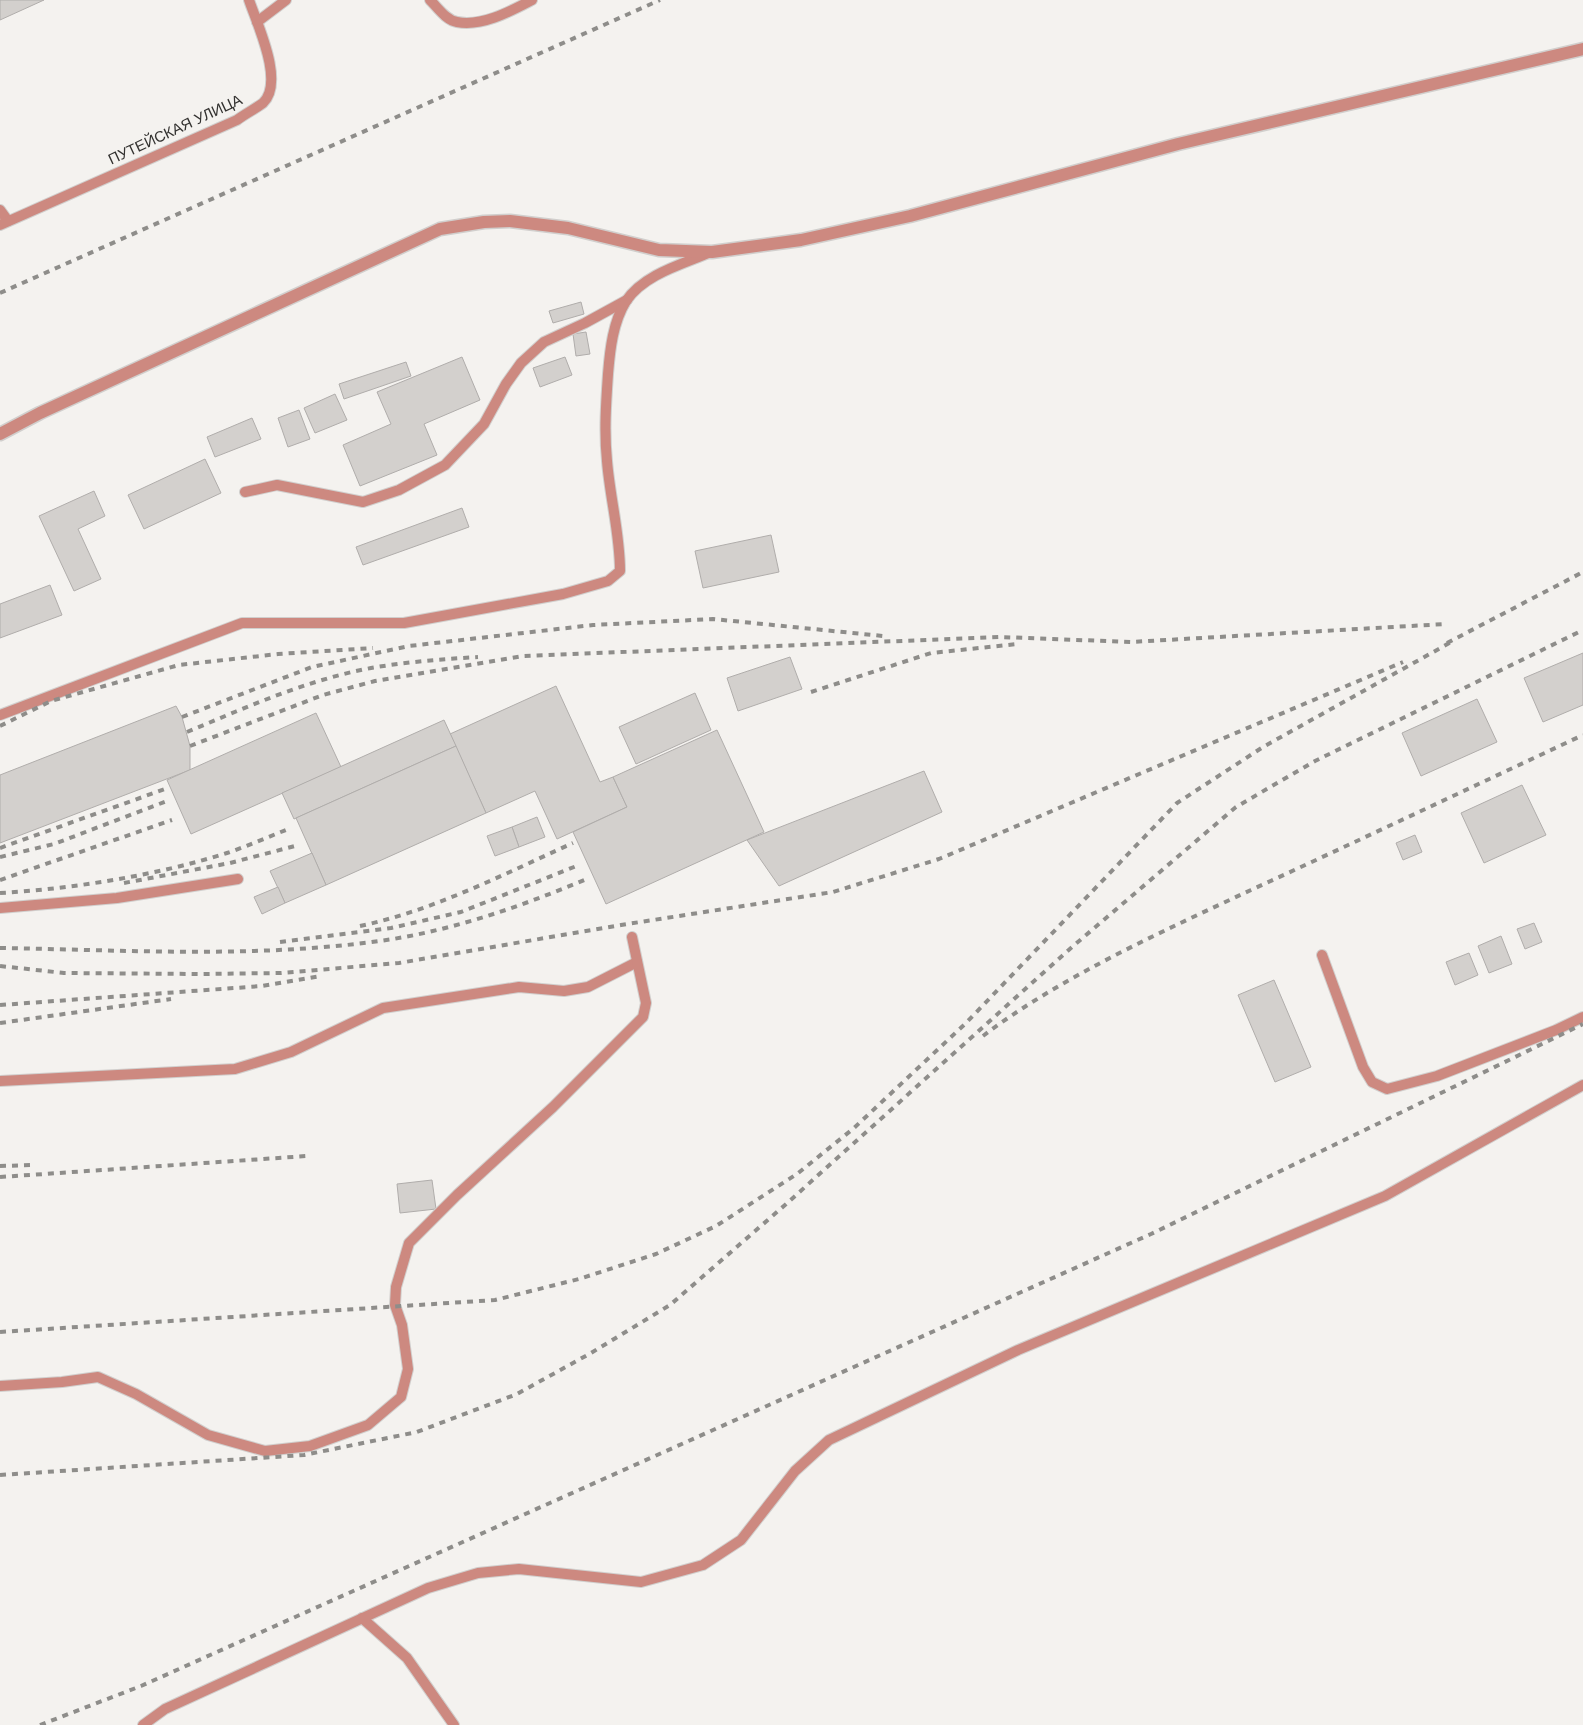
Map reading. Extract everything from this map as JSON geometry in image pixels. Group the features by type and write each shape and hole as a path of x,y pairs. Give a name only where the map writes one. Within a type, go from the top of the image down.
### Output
{"street":[{"path":"0,434 40,413 440,229 484,222 510,221 568,228 659,250 712,252 801,240 910,216 1178,144 1583,48"}],"lane":[{"name":"ПУТЕЙСКАЯ УЛИЦА","path":"4,223 237,120 264,102 271,87 270,62 249,0"},
{"path":"257,22 286,0"},
{"path":"430,0 444,15 456,22 479,22 532,0"},
{"path":"0,210 4,223"},
{"path":"246,492 277,486 363,502 399,490 445,464 484,424 506,384 521,363 544,342 585,323 627,300 651,278 712,252"},
{"path":"0,715 242,623 404,623 563,594 608,581 620,571 620,554 607,462 605,428 608,378 614,330 627,300"},
{"path":"0,908 117,898 238,879"},
{"path":"0,1386 62,1382 98,1377 136,1394 208,1435 265,1451 310,1446 368,1425 400,1397 408,1369 402,1325 395,1305 396,1288 409,1243 456,1195 554,1106 643,1017 646,1003 632,938"},
{"path":"1322,955 1362,1067 1372,1082 1388,1089 1437,1076 1556,1030 1583,1016"},
{"path":"0,1081 235,1069 291,1052 383,1008 519,987 564,991 588,987 637,962"},
{"path":"142,1725 165,1709 428,1588 478,1573 519,1569 641,1582 703,1564 741,1540 795,1471 830,1440 1018,1350 1385,1196 1583,1086"},
{"path":"362,1618 408,1658 454,1725"}],"building":[{"path":"0,0 44,0 0,20"},
{"path":"581,302 584,314 553,323 549,311"},
{"path":"586,332 590,354 576,356 573,334"},
{"path":"462,357 480,400 424,424 437,455 360,486 343,445 391,424 377,392"},
{"path":"565,357 572,375 540,387 533,368"},
{"path":"406,362 411,376 344,399 339,384"},
{"path":"335,394 347,420 315,433 304,408"},
{"path":"299,410 310,439 288,447 278,418"},
{"path":"252,418 261,439 215,457 207,437"},
{"path":"205,459 221,493 144,529 128,495"},
{"path":"94,491 105,516 78,529 101,579 74,591 39,516"},
{"path":"462,508 469,527 363,565 356,547"},
{"path":"771,535 779,572 703,588 695,551"},
{"path":"50,585 62,615 0,638 0,604"},
{"path":"1583,653 1583,705 1543,722 1524,678"},
{"path":"790,657 802,689 738,711 727,678"},
{"path":"556,686 600,782 613,777 627,807 557,839 535,791 486,813 450,734"},
{"path":"695,693 711,730 636,764 619,727"},
{"path":"1477,699 1497,742 1421,776 1402,733"},
{"path":"176,706 182,717 190,746 190,770 0,843 0,775"},
{"path":"316,713 341,767 191,834 167,780"},
{"path":"444,720 456,746 294,819 282,793"},
{"path":"717,730 764,832 606,904 573,832 627,807 613,777"},
{"path":"456,746 486,813 326,885 296,818"},
{"path":"924,771 942,812 779,886 747,840"},
{"path":"1522,785 1546,835 1484,863 1461,813"},
{"path":"537,817 545,837 519,847 512,827"},
{"path":"512,827 519,847 495,856 487,836"},
{"path":"1415,835 1422,852 1403,860 1396,843"},
{"path":"312,853 326,885 285,903 270,871"},
{"path":"278,887 285,903 262,914 254,897"},
{"path":"1534,923 1542,942 1525,949 1517,929"},
{"path":"1501,936 1512,964 1489,973 1478,946"},
{"path":"1469,953 1478,975 1455,985 1446,962"},
{"path":"1274,980 1311,1067 1275,1082 1238,995"},
{"path":"432,1180 436,1209 400,1213 397,1184"}],"railway":[{"path":"0,293 660,0"},
{"path":"1447,643 1583,572"},
{"path":"182,717 312,667 409,646 593,625 713,619 883,636"},
{"path":"190,746 323,695 375,681 523,656 1000,637 1131,642 1445,624"},
{"path":"0,1475 304,1455 417,1432 517,1394 591,1353 670,1305 785,1205 1072,947 1236,807 1315,761 1583,630"},
{"path":"0,1332 495,1300 579,1279 656,1254 716,1226 797,1174 854,1128 966,1023 1177,803 1263,747 1453,641"},
{"path":"811,692 931,653 1017,644"},
{"path":"0,726 51,701 179,665 278,654 373,648"},
{"path":"187,732 277,695 347,673 397,664 478,657"},
{"path":"0,966 64,973 201,974 281,973 399,963 621,925 833,892 939,859 1403,662"},
{"path":"983,1036 1045,994 1148,939 1583,735"},
{"path":"0,848 165,789"},
{"path":"0,857 54,844 167,801"},
{"path":"0,880 172,820"},
{"path":"0,893 115,880 173,868 227,853 291,828"},
{"path":"360,926 415,911 442,901 573,843"},
{"path":"124,883 230,863 295,846"},
{"path":"280,942 391,928 461,912 579,865"},
{"path":"0,948 197,952 295,949 344,945 393,939 443,929 516,907 587,879"},
{"path":"0,1005 262,986 321,976"},
{"path":"0,1023 171,999"},
{"path":"40,1725 141,1686 1151,1234 1583,1024"},
{"path":"0,1177 307,1156"},
{"path":"0,1166 33,1165"}]}
